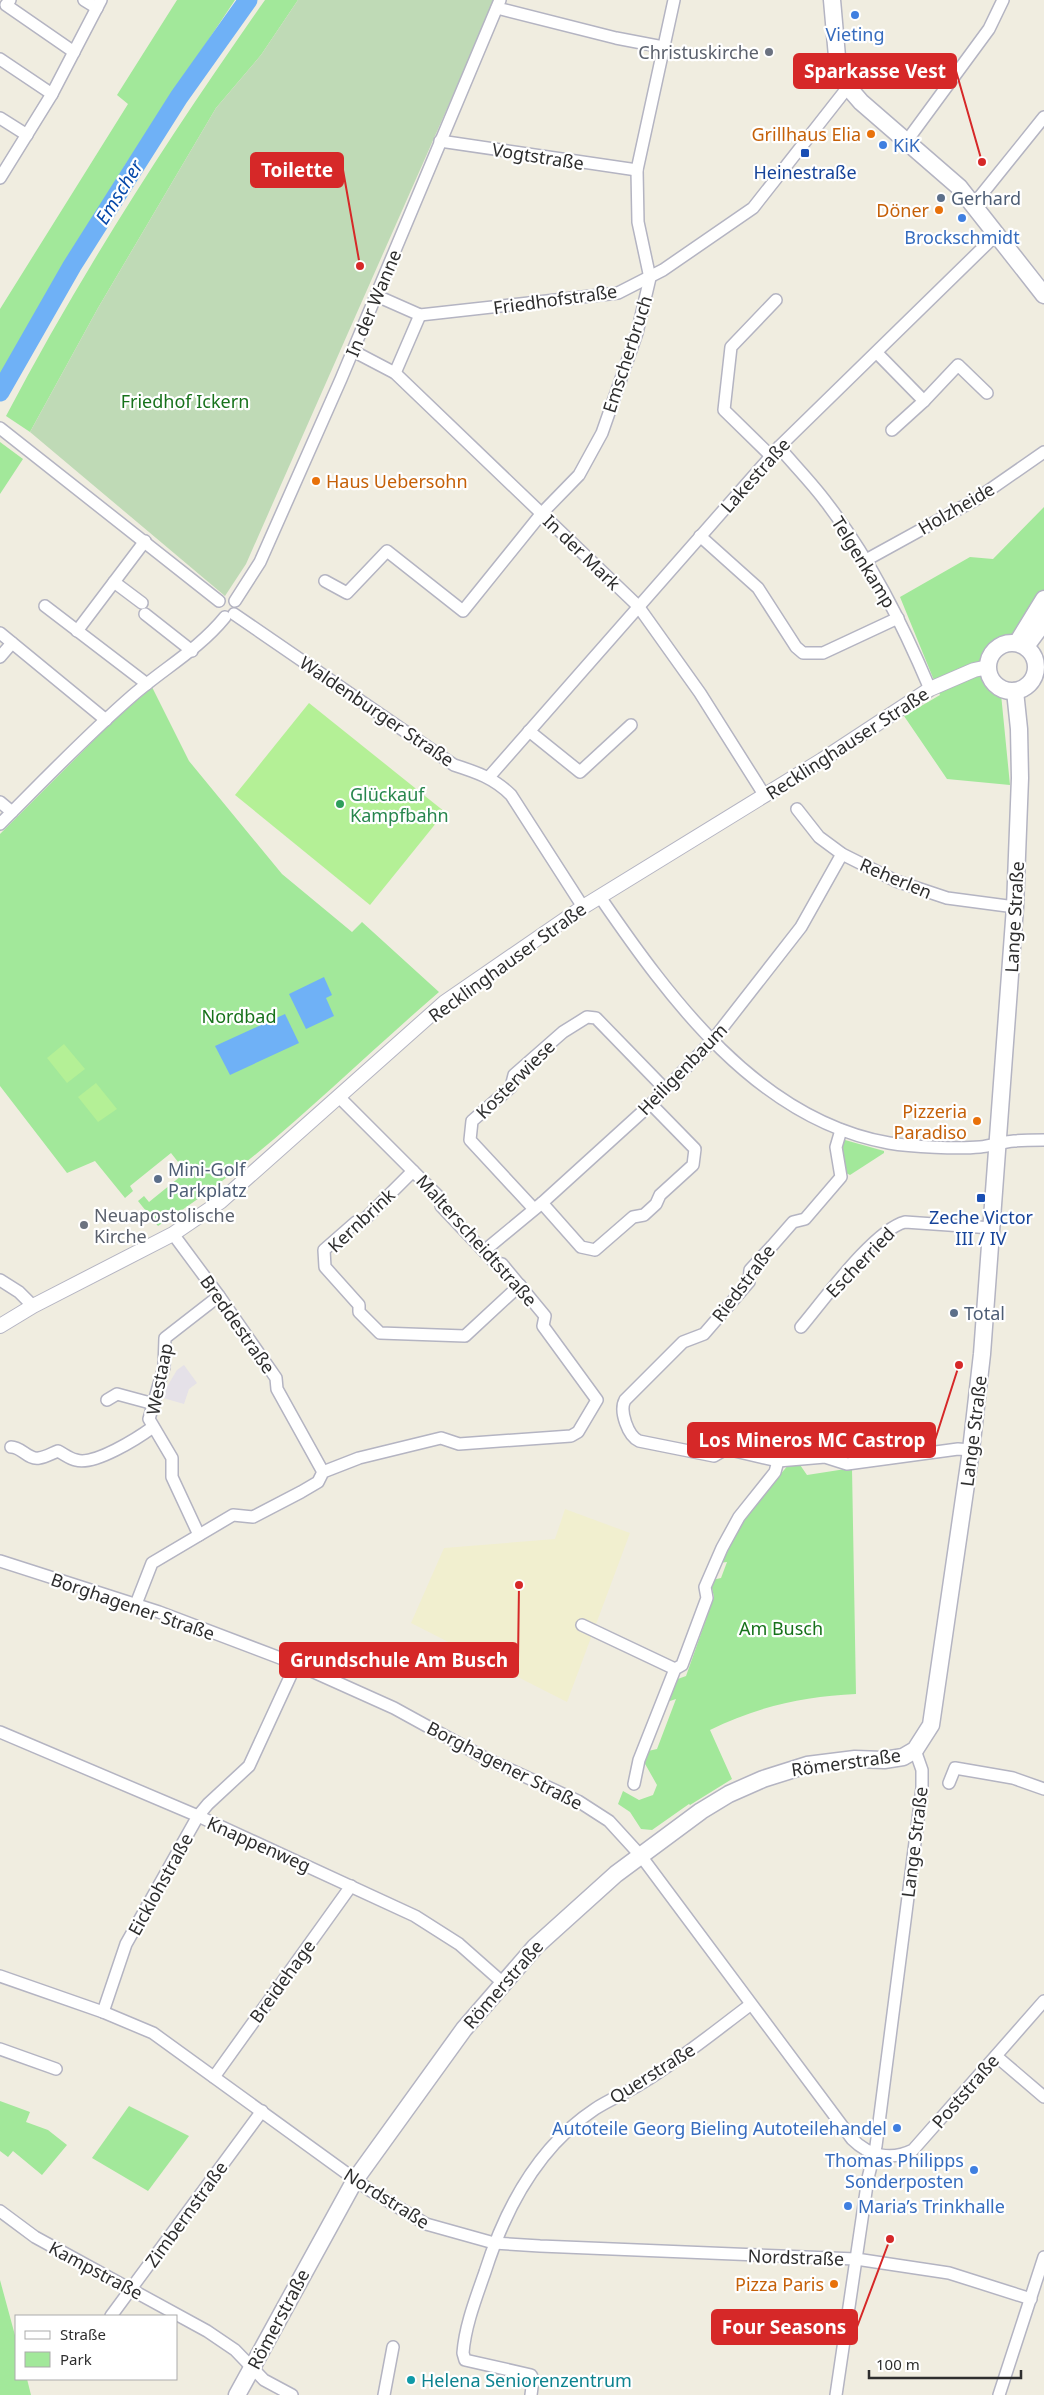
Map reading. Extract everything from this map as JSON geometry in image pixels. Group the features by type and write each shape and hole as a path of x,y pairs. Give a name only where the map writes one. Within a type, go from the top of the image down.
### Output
{"main road":[{"path":"832,0 838,68 848,86 860,102 948,176 974,204 1044,295"},
{"path":"1022,645 1044,599"},
{"path":"1022,645 1044,622"},
{"path":"1009,643 1022,645 1035,658 1036,673 1028,685 1015,691 1002,688 996,684 989,673 988,666 992,654 996,648 1009,643"},
{"name":"Lange Straße","path":"915,1750 923,1740 933,1717 971,1450 982,1354 1015,907 1020,778 1019,729 1015,691"},
{"name":"Römerstraße","path":"237,2395 355,2180 402,2112 464,2029 502,1982 557,1925 616,1874 713,1804 763,1779 807,1764 855,1759 890,1759 903,1756 915,1750"}],"street":[{"path":"0,177 52,94 99,4 84,0"},
{"name":"Emscherbruch","path":"325,581 347,593 387,550 463,610 542,513 579,475 602,433 637,333 650,278 638,222 637,170 674,0"},
{"path":"906,142 989,29 1003,0"},
{"path":"498,4 616,38 663,47"},
{"name":"In der Wanne","path":"235,601 260,562 353,351 498,4"},
{"path":"5,7 74,52"},
{"path":"0,59 52,94"},
{"name":"Friedhofstraße","path":"420,315 618,293 650,278 753,208 848,86"},
{"path":"974,204 1044,117"},
{"path":"0,118 27,135"},
{"name":"Vogtstraße","path":"440,141 637,170"},
{"name":"Lakestraße","path":"489,777 775,451 877,353 996,234"},
{"path":"377,296 420,315 395,373"},
{"name":"Telgenkamp","path":"776,300 731,346 724,410 775,451 826,502 866,560 898,618 930,689"},
{"name":"In der Mark","path":"353,351 395,373 638,606 700,693 765,796"},
{"path":"877,353 924,401"},
{"path":"892,430 924,401 958,365 987,393"},
{"path":"3,430 219,601"},
{"name":"Holzheide","path":"866,560 975,500 1044,452"},
{"path":"700,536 758,588 796,646 804,653 823,653 898,618"},
{"path":"77,631 145,541"},
{"path":"114,582 192,651"},
{"path":"0,824 106,720 147,684 192,651 237,609 235,601 227,597 219,601"},
{"path":"219,601 218,612 230,616"},
{"path":"45,606 147,684"},
{"name":"Waldenburger Straße","path":"230,616 454,765 489,777 511,795 583,907"},
{"path":"0,633 106,720"},
{"path":"0,657 12,643"},
{"name":"Recklinghauser Straße","path":"0,1326 33,1306 172,1234 240,1186 445,1002 583,907 765,796 930,689 988,666"},
{"path":"529,731 580,772 631,725"},
{"path":"0,802 12,812"},
{"name":"Reherlen","path":"798,809 819,837 842,854 919,890 947,898 1015,907"},
{"name":"Heiligenbaum","path":"484,1251 538,1206 651,1104 712,1041 801,927 842,854"},
{"path":"600,897 667,992 712,1041 755,1079 796,1107 841,1130 890,1144 979,1147 1044,1140"},
{"name":"Kosterwiese","path":"651,1104 695,1150 693,1165 660,1195 656,1204 644,1215 633,1217 595,1250 581,1248 470,1140 472,1121 511,1087 514,1075 563,1032 587,1017 596,1018 665,1089"},
{"name":"Malterscheidtstraße","path":"322,1472 359,1458 441,1438 459,1444 571,1436 578,1432 597,1400 543,1326 545,1316 520,1285 502,1264 495,1263 441,1206 440,1198 339,1098"},
{"name":"Riedstraße","path":"841,1130 836,1142 841,1177 804,1219 793,1222 750,1270 749,1282 704,1334 683,1342 623,1404 630,1434 639,1441 714,1456 726,1449 778,1461 826,1457 847,1464 958,1449 971,1450"},
{"name":"Kernbrink","path":"413,1171 363,1220 356,1222 324,1250 325,1267 359,1305 359,1312 380,1333 465,1336 520,1285"},
{"name":"Escherried","path":"801,1327 862,1256 894,1225 905,1222 992,1228"},
{"name":"Breddestraße","path":"172,1234 220,1296 276,1378 277,1389 322,1472"},
{"path":"0,1280 19,1292 33,1306"},
{"name":"Westaap","path":"199,1535 172,1477 172,1458 150,1419 164,1368 165,1338 220,1296"},
{"path":"107,1400 117,1394 154,1404"},
{"name":"Westaap","path":"11,1447 17,1447 31,1458 38,1459 58,1451 77,1461 99,1457 142,1436 153,1427"},
{"path":"634,1784 639,1760 675,1668 682,1665 708,1598 705,1586 722,1548 740,1517 775,1472 778,1461"},
{"path":"136,1604 152,1563 233,1514 253,1516 302,1492 318,1482 322,1472"},
{"name":"Borghagener Straße","path":"1,1565 136,1604 296,1664 394,1708 485,1758 578,1801 609,1821 641,1856 750,2005 852,2139 861,2148 873,2154"},
{"path":"582,1625 675,1668"},
{"name":"Eicklohstraße","path":"103,2012 126,1944 198,1816 208,1804 249,1766 296,1664"},
{"name":"Knappenweg","path":"0,1732 198,1816 415,1916 459,1944 502,1982"},
{"name":"Lange Straße","path":"836,2395 879,2119 923,1781 922,1770 915,1750"},
{"path":"949,1783 955,1768 1013,1778 1044,1790"},
{"name":"Breidehage","path":"214,2077 351,1886"},
{"name":"Nordstraße","path":"0,1976 103,2012 153,2033 355,2180 426,2224 494,2243 856,2259 949,2273 1030,2299"},
{"name":"Poststraße","path":"873,2154 888,2157 903,2155 913,2150 1044,2001"},
{"name":"Querstraße","path":"531,2395 533,2379 528,2373 464,2360 463,2353 494,2243 524,2183 553,2146 574,2125 596,2108 648,2080 750,2005"},
{"path":"0,2049 56,2069"},
{"path":"996,2056 1044,2097"},
{"name":"Zimbernstraße","path":"112,2315 262,2111"},
{"name":"Kampstraße","path":"0,2211 35,2238 132,2288 207,2331 235,2350 264,2380 292,2395"},
{"path":"999,2395 1044,2257"},
{"path":"384,2395 393,2347"}],"shaded area":[{"path":"184,1365 197,1383 189,1389 184,1404 163,1398 165,1390 177,1370"},
{"path":"565,1509 630,1533 567,1702 411,1623 444,1548 555,1539"}],"green space":[{"path":"177,0 235,0 125,165 0,378 0,309 128,104 117,95"},
{"path":"265,0 298,0 261,55 216,108 98,308 30,432 6,416 35,362 97,256 162,152"},
{"name":"Friedhof Ickern","path":"298,0 495,0 246,564 225,596 30,432 98,308 216,108 261,55"},
{"path":"0,442 23,459 0,494"},
{"path":"1044,507 1044,615 984,654 986,682 1001,694 1010,785 947,779 904,716 940,695 900,597 970,557 993,559"},
{"name":"Nordbad","path":"152,687 189,761 282,874 352,932 362,922 439,992 268,1144 233,1173 158,1226 138,1201 144,1196 149,1202 186,1172 171,1153 130,1186 133,1191 125,1198 95,1161 67,1173 0,1086 0,834 111,723"},
{"name":"Glückauf Kampfbahn","path":"309,703 445,812 370,905 235,795"},
{"path":"64,1044 85,1069 67,1083 47,1058"},
{"path":"96,1083 117,1109 98,1122 78,1097"},
{"path":"845,1140 884,1151 884,1153 850,1175 846,1173 840,1148 841,1143"},
{"name":"Am Busch","path":"798,1462 807,1475 852,1468 856,1694 818,1697 781,1704 745,1715 710,1730 732,1779 689,1804 652,1830 641,1829 630,1812 618,1804 623,1791 639,1800 653,1795 657,1785 644,1762 648,1751 657,1749 676,1699 667,1702 675,1680 686,1676 714,1597 712,1580 721,1578 727,1562 719,1563 744,1518 789,1464"},
{"path":"0,2101 30,2112 26,2122 48,2130 67,2145 42,2175 13,2151 8,2157 0,2151"},
{"path":"129,2106 189,2136 148,2191 92,2158"},
{"path":"0,2280 15,2335 15,2380 27,2380 31,2395 0,2395"}],"water":[{"path":"324,977 332,995 326,998 334,1016 306,1029 289,994"},
{"path":"285,1014 299,1043 230,1075 215,1046"}],"waterway":[{"name":"Emscher","path":"0,392 72,266 179,97 248,0"}],"place":[{"name":"Vieting","path":"855,15"},
{"name":"Christuskirche","path":"769,52"},
{"name":"Grillhaus Elia","path":"871,134"},
{"name":"KiK","path":"883,145"},
{"name":"Heinestraße","path":"805,153"},
{"name":"Sparkasse Vest","path":"982,162"},
{"name":"Gerhard","path":"941,198"},
{"name":"Döner","path":"939,210"},
{"name":"Brockschmidt","path":"962,218"},
{"name":"Toilette","path":"360,266"},
{"name":"Haus Uebersohn","path":"316,481"},
{"name":"Glückauf Kampfbahn","path":"340,804"},
{"name":"Pizzeria Paradiso","path":"977,1121"},
{"name":"Mini-Golf Parkplatz","path":"158,1179"},
{"name":"Zeche Victor III / IV","path":"981,1198"},
{"name":"Neuapostolische Kirche","path":"84,1225"},
{"name":"Total","path":"954,1313"},
{"name":"Los Mineros MC Castrop","path":"959,1365"},
{"name":"Grundschule Am Busch","path":"519,1585"},
{"name":"Autoteile Georg Bieling Autoteilehandel","path":"897,2128"},
{"name":"Thomas Philipps Sonderposten","path":"974,2170"},
{"name":"Maria’s Trinkhalle","path":"848,2206"},
{"name":"Four Seasons","path":"890,2239"},
{"name":"Pizza Paris","path":"834,2284"},
{"name":"Helena Seniorenzentrum","path":"411,2380"}]}
